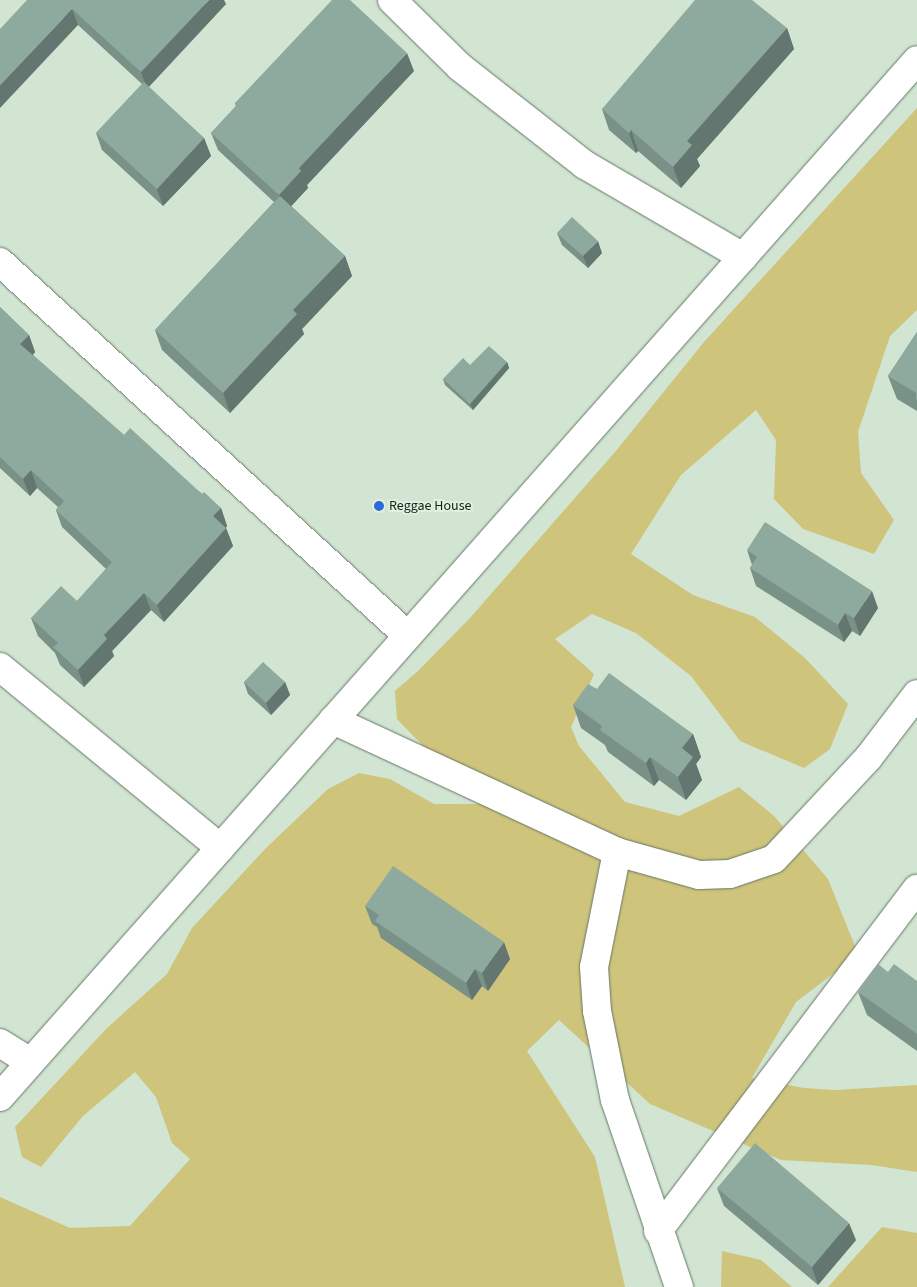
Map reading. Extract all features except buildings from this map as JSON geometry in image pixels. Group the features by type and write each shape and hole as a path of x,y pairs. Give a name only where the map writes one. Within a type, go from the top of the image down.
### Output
{"street":[{"path":"392,0 460,67 585,165 743,257"},
{"path":"0,1097 917,60"},
{"path":"0,262 408,636"},
{"path":"0,667 220,848"},
{"path":"333,720 617,852 699,875 730,874 774,859 869,757 917,694"},
{"path":"617,852 594,967 597,1011 614,1100 679,1287"},
{"path":"658,1231 917,889"},
{"path":"0,1043 31,1062"}],"shaded area":[{"path":"917,108 917,310 890,336 858,432 861,473 894,520 874,554 803,529 774,499 776,440 756,410 681,475 631,554 693,595 755,617 805,658 848,704 830,749 804,768 740,741 691,676 636,633 592,614 555,639 594,674 571,727 579,746 625,802 679,816 739,787 774,816 828,879 857,951 846,964 796,1002 752,1078 804,1088 835,1090 917,1085 917,1172 871,1165 781,1160 650,1104 559,1020 527,1051 595,1157 625,1287 0,1287 0,1197 70,1228 130,1226 190,1159 172,1143 156,1097 135,1072 83,1116 41,1167 22,1157 15,1127 107,1028 167,974 192,928 266,848 328,789 359,773 390,779 434,804 479,804 483,776 426,749 397,719 395,691 418,671 470,618 615,452 704,342"},
{"path":"882,1227 917,1233 917,1287 828,1287"},
{"path":"722,1251 761,1260 792,1287 721,1287"}],"place":[{"name":"Reggae House","path":"379,506"}]}
